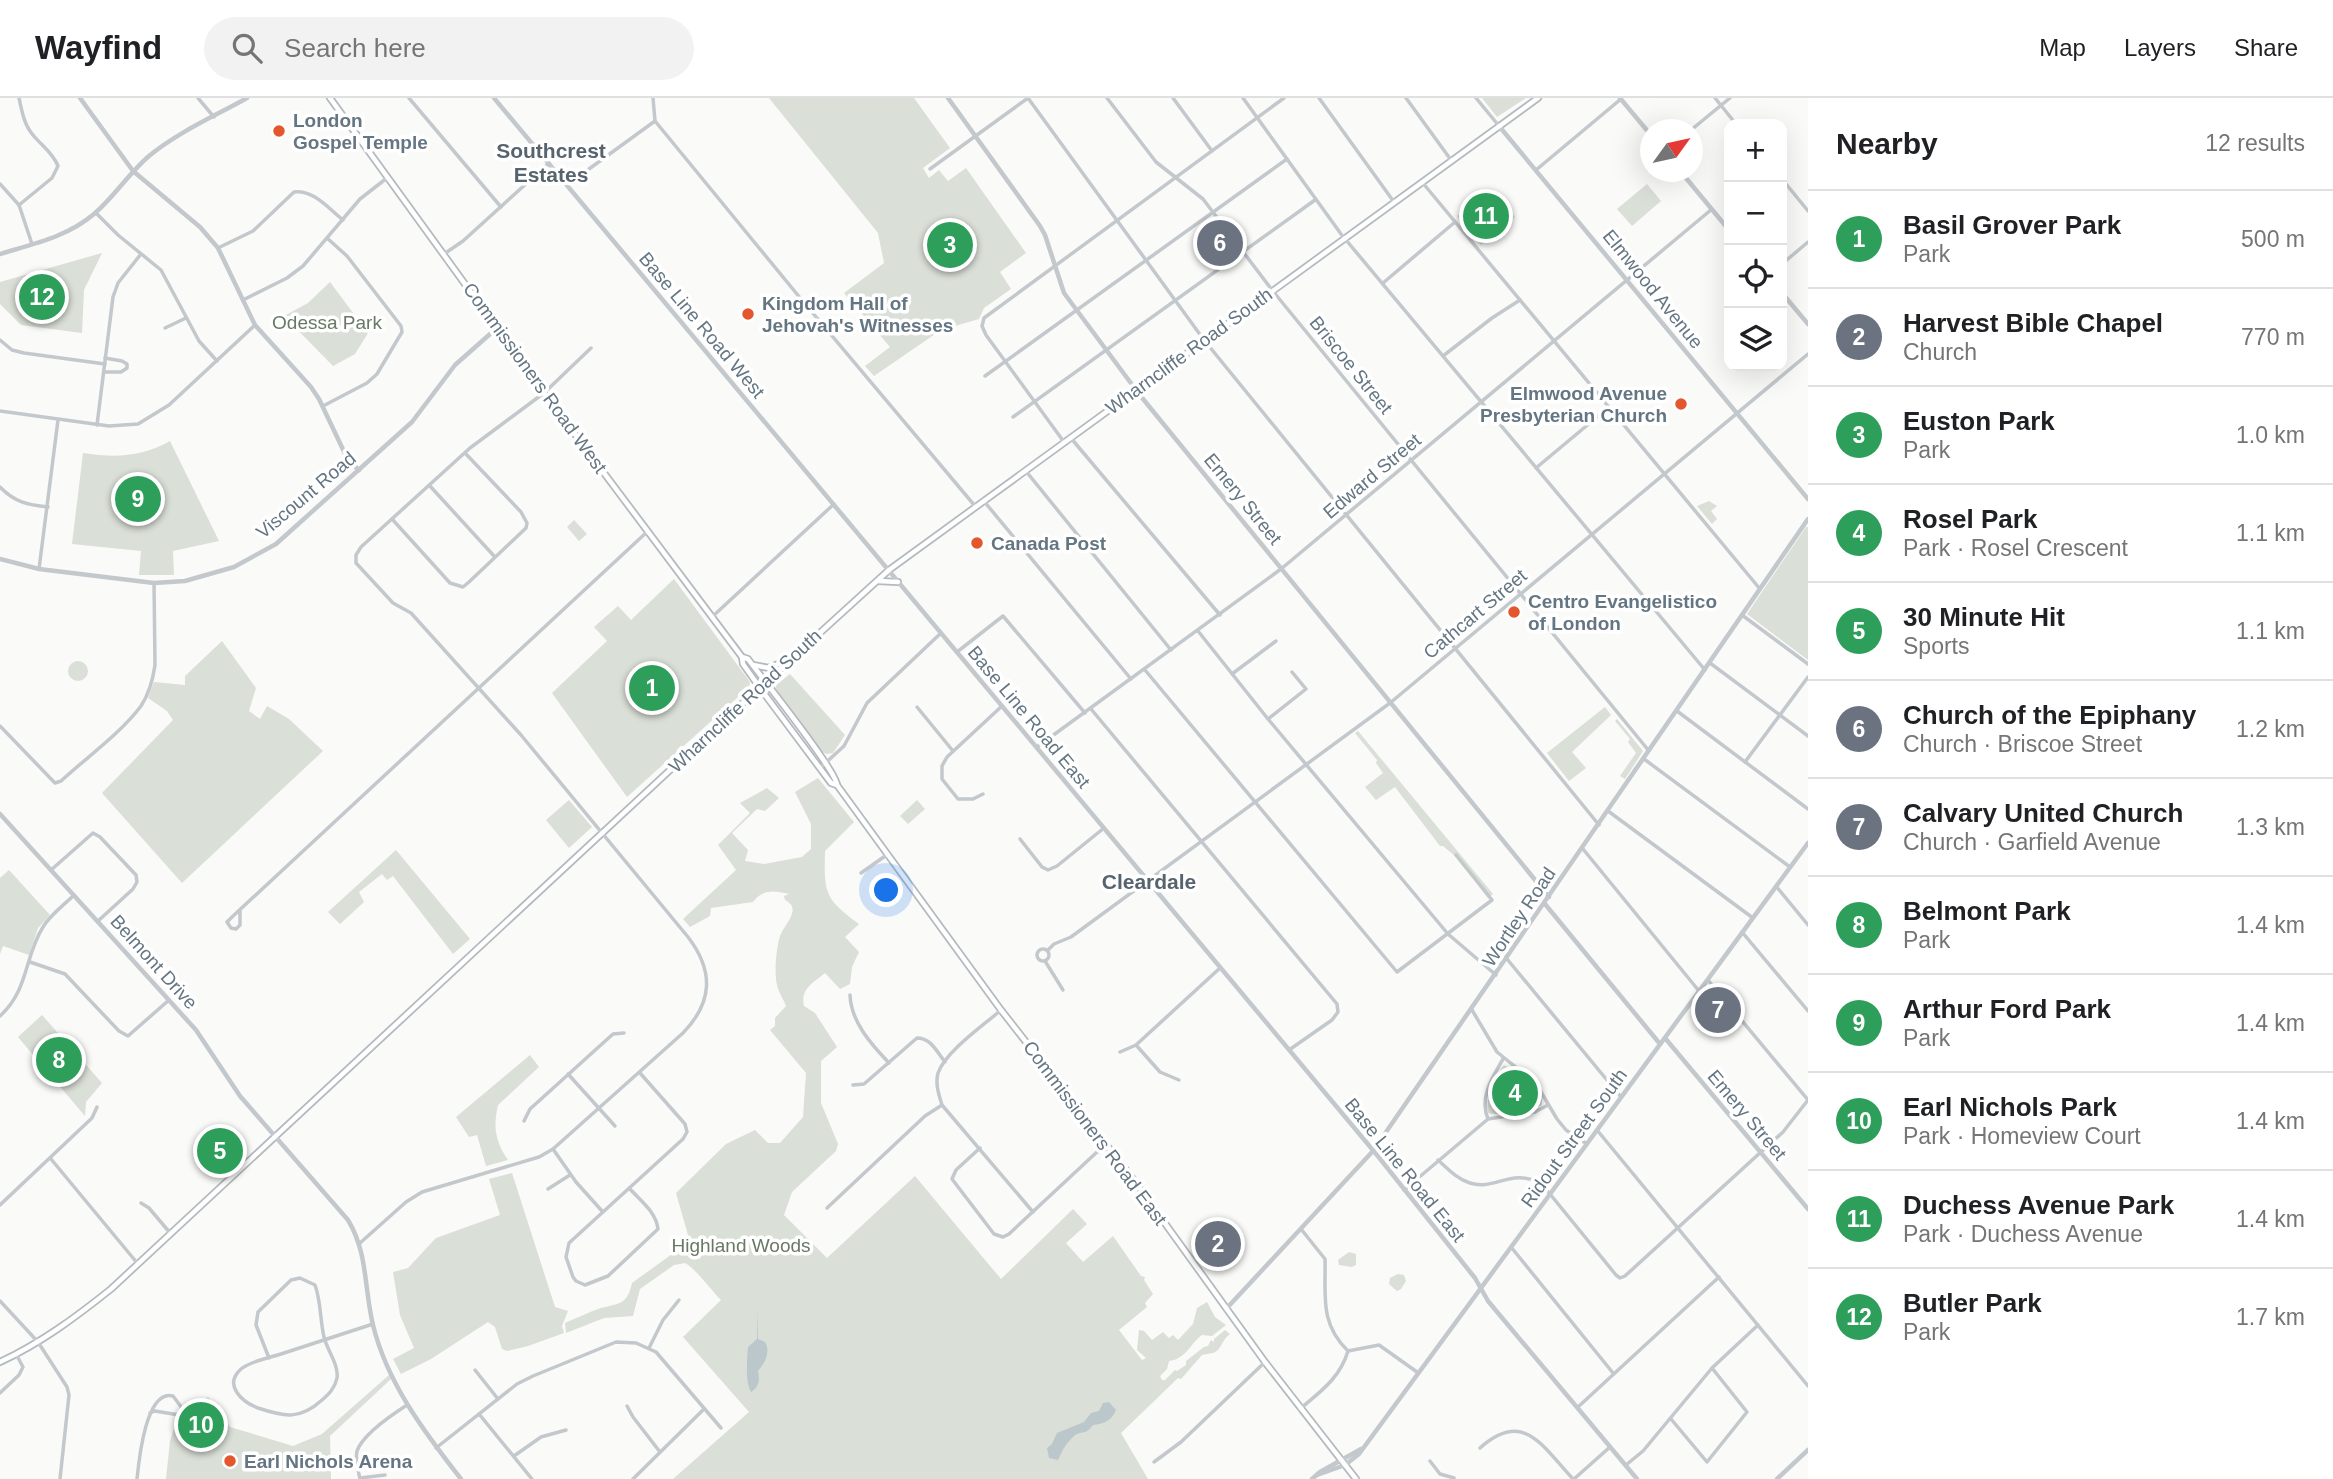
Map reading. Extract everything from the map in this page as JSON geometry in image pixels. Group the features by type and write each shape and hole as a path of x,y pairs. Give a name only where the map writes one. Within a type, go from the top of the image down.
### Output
{"main road":[{"name":"Commissioners Road West","path":"330,98 544,393 742,657 743,664 760,688"},
{"name":"Wharncliffe Road South","path":"0,1362 38,1342 88,1307 138,1264 889,570 1538,98"},
{"path":"877,581 898,582"},
{"name":"Commissioners Road West","path":"742,657 748,659 765,682"},
{"path":"752,665 769,668 791,659"},
{"name":"Commissioners Road East","path":"765,682 1001,1010 1109,1149 1300,1409 1356,1479"},
{"name":"Commissioners Road East","path":"760,688 831,783 837,785"}],"street":[{"path":"19,98 31,133 58,166 52,178 19,205"},
{"path":"80,98 133,171 200,227 218,248 255,325 311,387 323,406 345,454 359,470"},
{"path":"198,98 214,117"},
{"path":"0,254 75,229 96,213 133,171 163,145 247,98"},
{"path":"409,98 500,207"},
{"name":"Base Line Road West","path":"494,98 889,570"},
{"path":"653,98 655,121 776,270 975,506"},
{"name":"Emery Street","path":"948,98 1040,226 1064,293 1077,312 1136,390 1549,897"},
{"path":"930,169 1028,98 1204,340 1599,825"},
{"name":"Briscoe Street","path":"1107,98 1156,162 1203,199 1213,211 1272,290 1649,751"},
{"path":"1173,98 1212,151"},
{"path":"1242,98 1345,237 1705,670"},
{"path":"1064,442 986,335 982,326 984,318 1284,98"},
{"path":"1320,98 1394,202"},
{"path":"1406,98 1451,160"},
{"name":"Elmwood Avenue","path":"1476,98 1808,499"},
{"path":"1714,98 1732,119"},
{"path":"1703,120 1730,98"},
{"path":"1536,170 1621,99 1640,122"},
{"path":"567,185 655,121"},
{"path":"985,376 1287,159"},
{"path":"444,254 463,241 549,163"},
{"path":"243,300 290,276 303,266 360,199 387,178"},
{"path":"1422,182 1760,589"},
{"path":"1689,182 1724,224"},
{"path":"1784,182 1808,211"},
{"path":"0,184 19,205 32,244"},
{"path":"218,248 253,231 294,192 310,194 343,220"},
{"path":"1013,417 1315,199"},
{"name":"Edward Street","path":"1037,747 1281,569 1712,209"},
{"path":"96,213 161,270 199,341 217,361"},
{"path":"1383,283 1455,222"},
{"path":"323,406 367,383 377,374 402,332 401,326 347,256 327,238"},
{"path":"1787,260 1808,242"},
{"path":"97,425 113,297 118,283 141,254"},
{"path":"1787,299 1808,324"},
{"path":"1443,356 1520,300"},
{"path":"165,328 186,318"},
{"path":"0,411 125,427 153,417 169,405 255,325"},
{"name":"Viscount Road","path":"0,559 40,569 155,583 186,581 234,567 276,544 412,422 455,365 498,327"},
{"path":"0,340 12,350 23,353 122,361 127,365 121,372 104,372"},
{"path":"461,1479 407,1405 383,1354 373,1324 360,1243 406,1202 422,1192 539,1157 553,1149 684,1033 698,1016 706,996 707,975 698,949 603,832 411,613 393,603 356,563 355,555 465,453 544,393 591,348"},
{"name":"Cathcart Street","path":"1148,881 1390,703 1808,354"},
{"path":"1536,468 1609,407"},
{"path":"40,569 58,420"},
{"path":"1070,437 1220,615"},
{"path":"393,519 450,583 463,587 469,582 526,528 527,523 522,512 465,453"},
{"path":"1025,470 1171,650"},
{"path":"430,486 495,557"},
{"path":"0,487 18,501 48,507"},
{"path":"983,500 1131,680"},
{"path":"712,617 834,504"},
{"name":"Wortley Road","path":"1226,1309 1373,1151 1808,521"},
{"path":"240,911 240,925 236,929 231,928 227,922 648,531"},
{"name":"Base Line Road East","path":"889,570 1373,1151 1482,1288 1488,1301 1637,1479"},
{"path":"0,726 55,783 61,781 128,720 142,705 153,677 155,583"},
{"path":"1742,615 1808,664"},
{"path":"957,652 1003,616 1085,713"},
{"path":"1198,631 1448,934 1496,975"},
{"path":"820,768 844,746 867,703 941,633"},
{"path":"1232,674 1276,641"},
{"path":"1710,663 1808,736"},
{"path":"1145,670 1397,971 1493,900 1456,855"},
{"path":"1268,719 1306,690 1292,672"},
{"path":"1745,762 1808,677"},
{"path":"983,794 973,799 958,799 942,779 942,766 953,751 1002,706"},
{"path":"917,707 953,751"},
{"path":"1091,709 1337,1004 1338,1012 1332,1020 1289,1050"},
{"path":"1677,711 1808,809"},
{"path":"1644,759 1790,867"},
{"path":"1608,811 1753,918"},
{"name":"Belmont Drive","path":"0,814 206,1042 240,1096 348,1220 360,1243"},
{"path":"1020,839 1042,867 1048,870 1057,866 1104,828"},
{"path":"51,870 93,832 109,846 136,876 137,882 98,921"},
{"name":"Ridout Street South","path":"1315,1477 1343,1463 1361,1449 1808,843"},
{"path":"1583,849 1699,991"},
{"path":"861,873 888,854"},
{"path":"1048,950 1054,944 1071,937 1148,881"},
{"path":"1776,886 1808,925"},
{"path":"0,1016 12,1005 43,925 74,895"},
{"path":"1545,904 1660,1044"},
{"path":"1742,932 1808,1012"},
{"path":"1048,950 1042,948 1037,953 1039,959 1045,961 1063,990"},
{"path":"1045,961 1049,956 1048,950"},
{"path":"1507,959 1622,1097"},
{"path":"30,962 65,974 128,1036 169,1000"},
{"path":"1120,1052 1136,1045 1220,968"},
{"path":"1438,1160 1454,1175 1473,1185 1519,1177 1531,1178 1541,1183 1549,1196 1620,1278 1760,1153 1792,1122 1808,1100 1708,979"},
{"path":"850,995 850,1007 859,1024 874,1048 889,1063"},
{"path":"1001,1010 945,1062 937,1083 942,1105 1033,1212"},
{"path":"1472,1010 1503,1059 1538,1087 1566,1130 1587,1144"},
{"path":"524,1121 530,1108 613,1034 624,1033"},
{"path":"853,1085 864,1084 917,1038 930,1042 945,1062"},
{"name":"Emery Street","path":"1665,1038 1808,1209"},
{"path":"1136,1045 1160,1072 1179,1080"},
{"path":"1488,1119 1483,1108 1484,1100 1494,1073 1503,1059"},
{"path":"630,1189 653,1213 658,1229 608,1276 585,1285 580,1284 571,1271 566,1251 572,1239 630,1189 683,1139 687,1132 685,1124 640,1073"},
{"path":"568,1074 615,1126"},
{"path":"827,1208 925,1116 942,1105"},
{"path":"1405,1190 1488,1119 1535,1112 1548,1105"},
{"path":"0,1205 93,1118 97,1107"},
{"path":"1597,1130 1808,1386"},
{"path":"980,1148 956,1170 953,1179 994,1234 1003,1237 1097,1152 1109,1149"},
{"path":"553,1149 570,1175 602,1211"},
{"path":"51,1159 138,1264"},
{"path":"548,1189 570,1175"},
{"path":"141,1203 149,1208 171,1234"},
{"path":"1301,1229 1325,1259 1325,1311 1334,1334 1348,1351"},
{"path":"1511,1247 1614,1374"},
{"path":"269,1358 256,1325 258,1312 291,1280 300,1278 315,1284 325,1340 337,1377 333,1390 316,1405 296,1416 250,1405 235,1392 234,1377 242,1368 269,1358 325,1340 373,1324"},
{"path":"1578,1407 1719,1278"},
{"path":"649,1348 663,1320 679,1300"},
{"path":"0,1301 38,1342 63,1379 69,1395 60,1479"},
{"path":"1626,1465 1643,1451 1712,1368 1758,1325"},
{"path":"436,1448 498,1399 533,1376 605,1346 628,1342 649,1348 667,1364 720,1428"},
{"path":"1348,1351 1379,1345 1417,1373"},
{"path":"1300,1409 1324,1390 1339,1373 1348,1351"},
{"path":"0,1393 19,1375 23,1367 16,1354"},
{"path":"1154,1462 1181,1442 1265,1362"},
{"path":"1671,1418 1707,1462 1747,1412 1712,1368"},
{"path":"475,1370 498,1399"},
{"path":"137,1479 150,1413 153,1406 166,1394 173,1396 182,1408 178,1415 155,1411 150,1413"},
{"path":"385,1475 360,1479 357,1450 362,1441 391,1415 407,1405"},
{"path":"627,1406 660,1452"},
{"path":"633,1479 705,1409"},
{"path":"479,1414 532,1479"},
{"path":"514,1457 541,1437 566,1430"},
{"path":"1479,1448 1498,1434 1509,1430 1521,1431 1536,1440 1573,1479 1610,1447"},
{"path":"1777,1479 1808,1450"},
{"path":"1430,1461 1440,1474 1454,1478"},
{"path":"1435,1479 1440,1474"}],"green space":[{"path":"769,98 914,98 950,148 923,168 929,178 939,170 948,181 966,168 1026,253 1000,272 1011,289 984,308 979,319 941,330 874,376 865,366 890,347 844,293 884,263 878,233"},
{"path":"1482,98 1526,98 1497,117"},
{"path":"1647,184 1661,201 1632,226 1617,209"},
{"path":"1492,189 1515,217 1481,245 1457,216"},
{"path":"102,253 84,290 82,333 21,325 0,304 0,282"},
{"name":"Odessa Park","path":"330,282 368,333 355,354 333,366 284,316 308,303"},
{"path":"170,441 219,541 173,551 174,575 139,575 141,551 72,544 83,453 128,455"},
{"path":"1709,501 1717,506 1711,511 1717,519 1712,524 1697,506"},
{"path":"574,520 587,534 579,541 567,527"},
{"path":"1808,527 1808,660 1747,614"},
{"path":"674,579 750,682 749,687 627,797 552,693 607,641 594,627 618,606 631,620"},
{"path":"222,641 256,688 249,711 260,719 267,706 289,719 323,751 182,883 102,793 173,720 167,711 148,698 154,682 185,685 185,676"},
{"path":"78,661 85,664 88,671 85,678 78,681 71,678 68,671 71,664"},
{"path":"790,674 845,735 833,753 819,751 776,689 775,680 781,681"},
{"path":"1605,707 1611,715 1572,752 1586,768 1569,781 1547,753"},
{"path":"1617,719 1643,751 1625,779 1620,776 1636,753 1628,742 1630,739 1615,721"},
{"path":"1358,731 1493,894 1488,898 1455,856 1440,846 1395,787 1376,800 1365,787 1383,773 1376,763 1377,760 1355,733"},
{"name":"Highland Woods","path":"818,778 854,822 825,851 825,876 828,894 839,908 859,924 845,937 859,952 852,967 850,984 840,989 825,973 804,995 804,1006 815,1013 837,1047 821,1061 821,1103 838,1144 836,1151 792,1192 784,1215 827,1258 915,1176 1001,1279 1073,1209 1087,1224 1066,1243 1083,1262 1113,1236 1141,1276 1145,1277 1144,1280 1153,1294 1145,1303 1147,1307 1119,1330 1142,1360 1146,1358 1137,1350 1139,1330 1144,1331 1152,1340 1163,1332 1169,1338 1173,1335 1178,1340 1193,1324 1197,1308 1207,1302 1215,1317 1226,1325 1212,1336 1202,1335 1184,1354 1169,1361 1167,1369 1160,1376 1162,1380 1186,1365 1186,1361 1208,1346 1211,1340 1214,1342 1225,1330 1230,1334 1218,1350 1202,1355 1181,1379 1178,1378 1121,1433 1148,1479 673,1479 749,1412 683,1337 721,1300 685,1263 674,1265 640,1289 633,1316 604,1318 566,1333 565,1323 622,1302 632,1283 686,1244 688,1235 676,1193 726,1144 755,1130 768,1143 780,1143 803,1117 806,1073 770,1030 775,1026 775,1018 786,1006 777,986 776,964 780,936 792,912 784,896 789,894 770,892 761,894 753,902 711,908 710,916 690,927 683,919 736,870 718,845 750,813 740,803 767,788 779,798 765,811 757,809 732,833 748,850 745,861 764,864 802,857 811,849 811,824 795,792"},
{"path":"569,800 592,827 569,848 546,820"},
{"path":"917,800 925,809 908,824 900,816"},
{"path":"396,850 470,939 453,954 393,876 387,880 382,874 359,892 364,902 340,924 328,912"},
{"path":"9,870 50,915 38,928 29,955 3,946 0,954 0,878"},
{"path":"42,1015 102,1083 86,1102 85,1116 18,1037"},
{"path":"530,1055 539,1067 498,1105 496,1134 508,1160 486,1166 477,1135 469,1137 456,1117"},
{"path":"1504,1065 1525,1078 1542,1099 1542,1105 1515,1112 1488,1113 1492,1088"},
{"path":"512,1173 555,1307 568,1311 562,1326 564,1333 507,1351 502,1349 495,1327 488,1322 431,1359 401,1374 393,1359 414,1348 400,1315 393,1272 408,1268 436,1238 500,1215 489,1179"},
{"path":"1349,1252 1356,1254 1356,1265 1339,1265 1338,1260"},
{"path":"1398,1274 1404,1275 1406,1281 1397,1291 1389,1284 1390,1278"},
{"path":"389,1375 391,1379 330,1436 331,1479 166,1479 170,1441 176,1422 180,1422 208,1397 230,1427 293,1446 322,1434"}],"shaded area":[{"path":"758,1311 758,1339 765,1342 767,1353 758,1371 757,1386 751,1392 747,1376 748,1347 757,1339"},
{"path":"1109,1402 1116,1410 1110,1419 1074,1436 1064,1447 1058,1460 1049,1458 1047,1448 1057,1433 1084,1422 1091,1413 1099,1411 1103,1403"}],"place":[{"name":"London Gospel Temple","path":"279,131"},
{"name":"Duchess Avenue Park","path":"1486,216"},
{"name":"Church of the Epiphany","path":"1220,243"},
{"name":"Euston Park","path":"950,245"},
{"name":"Butler Park","path":"42,297"},
{"name":"Kingdom Hall of Jehovah's Witnesses","path":"748,314"},
{"name":"Elmwood Avenue Presbyterian Church","path":"1681,404"},
{"name":"Arthur Ford Park","path":"138,499"},
{"name":"Canada Post","path":"977,543"},
{"name":"Centro Evangelistico of London","path":"1514,612"},
{"name":"Basil Grover Park","path":"652,688"},
{"name":"Calvary United Church","path":"1718,1010"},
{"name":"Belmont Park","path":"59,1060"},
{"name":"Rosel Park","path":"1515,1093"},
{"name":"30 Minute Hit","path":"220,1151"},
{"name":"Harvest Bible Chapel","path":"1218,1244"},
{"name":"Earl Nichols Park","path":"201,1425"},
{"name":"Earl Nichols Arena","path":"230,1461"}],"district":[{"name":"Southcrest Estates","path":"551,162"},
{"name":"Cleardale","path":"1149,881"}]}
